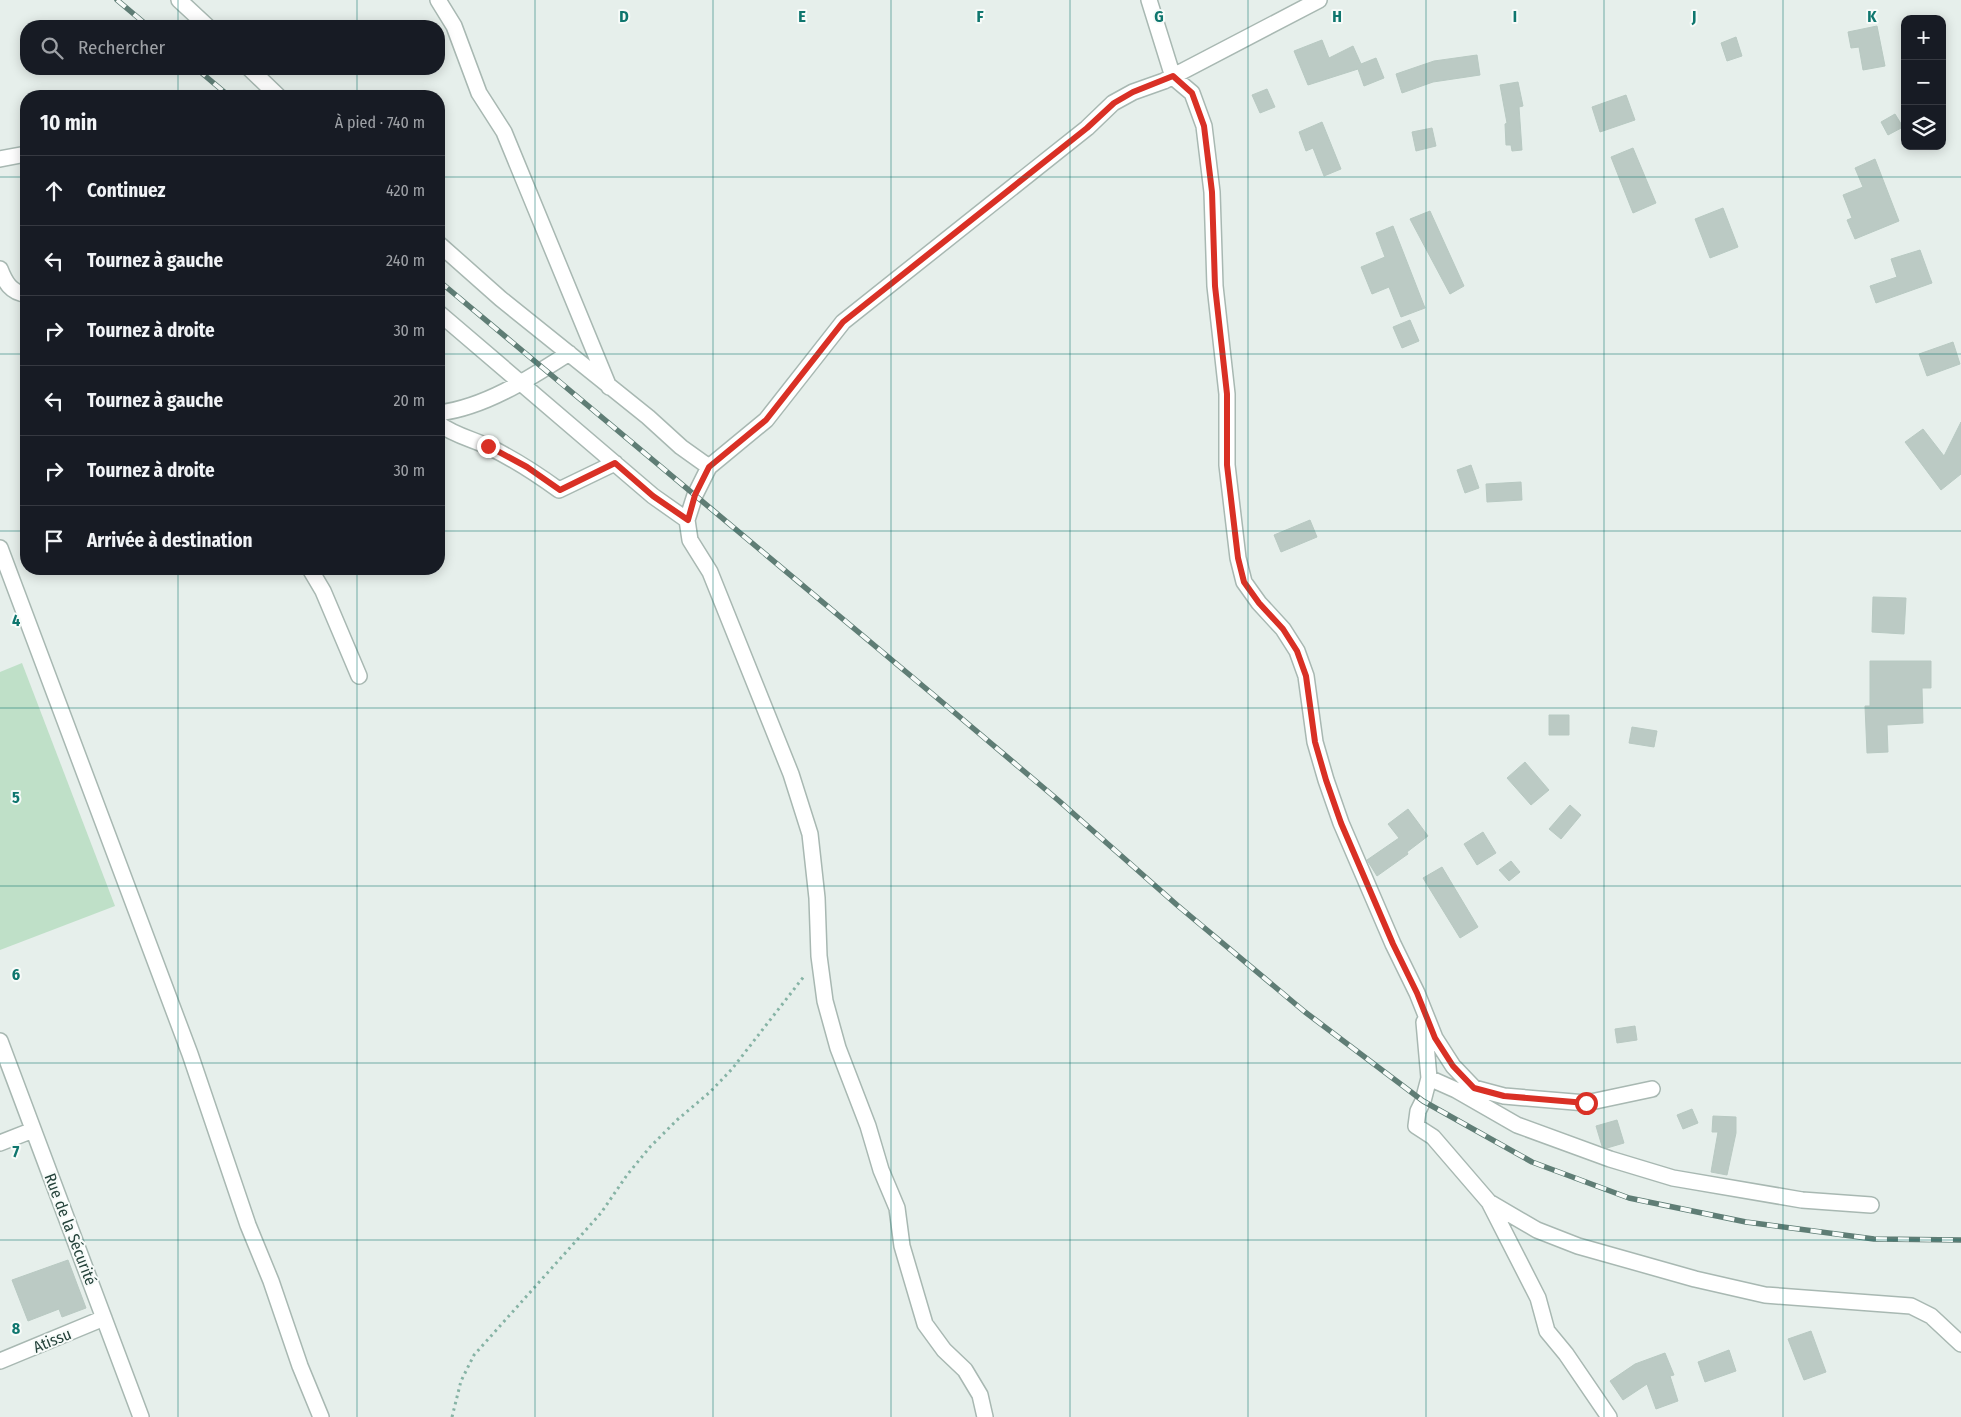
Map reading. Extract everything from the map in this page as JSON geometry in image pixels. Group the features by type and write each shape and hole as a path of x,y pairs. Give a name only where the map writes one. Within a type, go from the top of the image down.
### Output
{"street":[{"path":"180,0 201,20"},
{"path":"438,0 454,26 479,93 504,132 609,387"},
{"path":"1150,0 1173,76 1192,93 1204,126 1212,192 1215,286 1227,394 1227,465 1238,558 1244,582 1259,603 1283,629 1297,651 1306,676 1315,742 1341,823 1435,1038 1453,1066 1474,1088 1504,1096 1586,1103 1652,1089"},
{"path":"985,1417 980,1394 965,1370 944,1350 925,1324 902,1246 897,1208 881,1170 868,1126 838,1048 825,1001 819,956 817,898 810,834 791,774 710,572 690,540 688,520 695,495 709,467 766,420 843,322 1087,128 1114,103 1133,92 1173,76 1319,0"},
{"path":"256,75 272,90"},
{"path":"0,159 20,155"},
{"path":"445,249 501,299 648,417 681,447 709,467"},
{"path":"0,269 5,284 20,293"},
{"path":"445,318 653,496 688,520"},
{"path":"445,411 482,402 520,384 569,354"},
{"path":"445,429 488,446 527,467 560,490 615,463"},
{"path":"0,548 190,1054 248,1225 271,1281 300,1366 321,1417"},
{"path":"314,575 323,591 359,676"},
{"path":"1424,1011 1424,1034 1429,1078 1418,1112 1416,1126 1433,1137 1489,1202 1538,1298 1547,1331 1566,1354 1609,1417"},
{"name":"Rue de la Sécurité","path":"0,1041 142,1417"},
{"path":"1429,1078 1456,1090 1517,1125 1610,1159 1673,1178 1802,1200 1871,1205"},
{"path":"0,1143 33,1130"},
{"path":"1489,1202 1537,1230 1578,1246 1695,1279 1765,1295 1911,1306 1931,1316 1961,1344"},
{"name":"Atissu","path":"0,1361 104,1318"}],"path":[{"path":"452,1417 461,1382 474,1355 601,1213 627,1175 650,1147 677,1120 710,1092 732,1069 819,956"}],"green space":[{"path":"22,663 115,906 0,950 0,672"}],"building":[{"path":"1877,26 1885,66 1863,70 1859,47 1851,48 1848,32"},
{"path":"1736,37 1742,56 1727,61 1721,43"},
{"path":"1322,40 1329,58 1353,46 1361,64 1376,58 1384,78 1364,86 1358,69 1308,85 1294,51"},
{"path":"1477,55 1480,75 1433,82 1402,93 1396,74 1434,61"},
{"path":"1518,82 1523,106 1519,107 1522,150 1512,151 1511,145 1506,145 1505,124 1507,123 1500,85"},
{"path":"1267,89 1275,107 1260,113 1252,95"},
{"path":"1626,95 1635,120 1600,132 1592,107"},
{"path":"1895,114 1901,124 1901,128 1888,135 1881,122"},
{"path":"1322,122 1341,169 1324,176 1313,148 1306,151 1299,132"},
{"path":"1432,128 1436,146 1416,151 1412,132"},
{"path":"1633,148 1656,203 1633,213 1611,157"},
{"path":"1875,159 1899,221 1855,239 1847,220 1852,218 1843,195 1863,187 1855,168"},
{"path":"1723,208 1738,247 1710,258 1695,219"},
{"path":"1430,211 1464,286 1450,294 1410,219"},
{"path":"1393,226 1425,308 1401,317 1389,287 1372,294 1361,267 1385,257 1376,233"},
{"path":"1920,250 1932,283 1876,303 1870,286 1897,277 1891,259"},
{"path":"1410,320 1419,341 1402,348 1393,327"},
{"path":"1953,342 1960,364 1927,376 1919,354"},
{"path":"1961,422 1961,474 1941,490 1905,442 1923,429 1944,456"},
{"path":"1471,465 1479,488 1465,493 1457,470"},
{"path":"1521,482 1522,500 1487,502 1486,484"},
{"path":"1310,520 1317,537 1281,552 1274,535"},
{"path":"1873,597 1906,598 1904,634 1872,632"},
{"path":"1870,661 1931,661 1931,688 1922,688 1923,723 1887,725 1888,752 1867,753 1865,706 1870,706"},
{"path":"1549,715 1569,715 1569,735 1549,735"},
{"path":"1632,727 1657,731 1654,747 1629,743"},
{"path":"1525,762 1549,790 1531,805 1507,778"},
{"path":"1570,805 1581,815 1561,839 1549,829"},
{"path":"1408,809 1428,836 1407,852 1408,854 1377,876 1367,860 1399,838 1388,824"},
{"path":"1483,832 1496,853 1477,865 1464,844"},
{"path":"1511,861 1520,872 1509,881 1499,870"},
{"path":"1442,867 1478,927 1460,938 1423,878"},
{"path":"1635,1026 1637,1040 1617,1043 1615,1029"},
{"path":"1692,1109 1698,1123 1683,1129 1677,1115"},
{"path":"1713,1116 1736,1117 1736,1133 1727,1175 1711,1172 1718,1132 1712,1132"},
{"path":"1617,1120 1624,1143 1607,1148 1602,1146 1596,1126"},
{"path":"68,1260 86,1308 62,1317 59,1309 28,1321 12,1280"},
{"path":"1811,1331 1826,1372 1804,1380 1788,1339"},
{"path":"1729,1350 1736,1371 1705,1382 1698,1362"},
{"path":"1665,1353 1674,1375 1670,1376 1678,1401 1656,1409 1647,1384 1623,1400 1610,1381 1635,1364"}],"railway":[{"path":"117,0 141,20"},
{"path":"204,75 222,90"},
{"path":"445,286 942,702 1058,800 1177,905 1305,1012 1423,1101 1532,1162 1629,1198 1746,1222 1874,1239 1961,1240"}],"route":[{"path":"488,446 527,467 560,490 615,463 653,496 688,520 695,495 709,467 766,420 843,322 1087,128 1114,103 1133,92 1173,76 1192,93 1204,126 1212,192 1215,286 1227,394 1227,465 1238,558 1244,582 1259,603 1283,629 1297,651 1306,676 1315,742 1341,823 1393,944 1417,993 1435,1038 1453,1066 1474,1088 1504,1096 1586,1103"}]}
